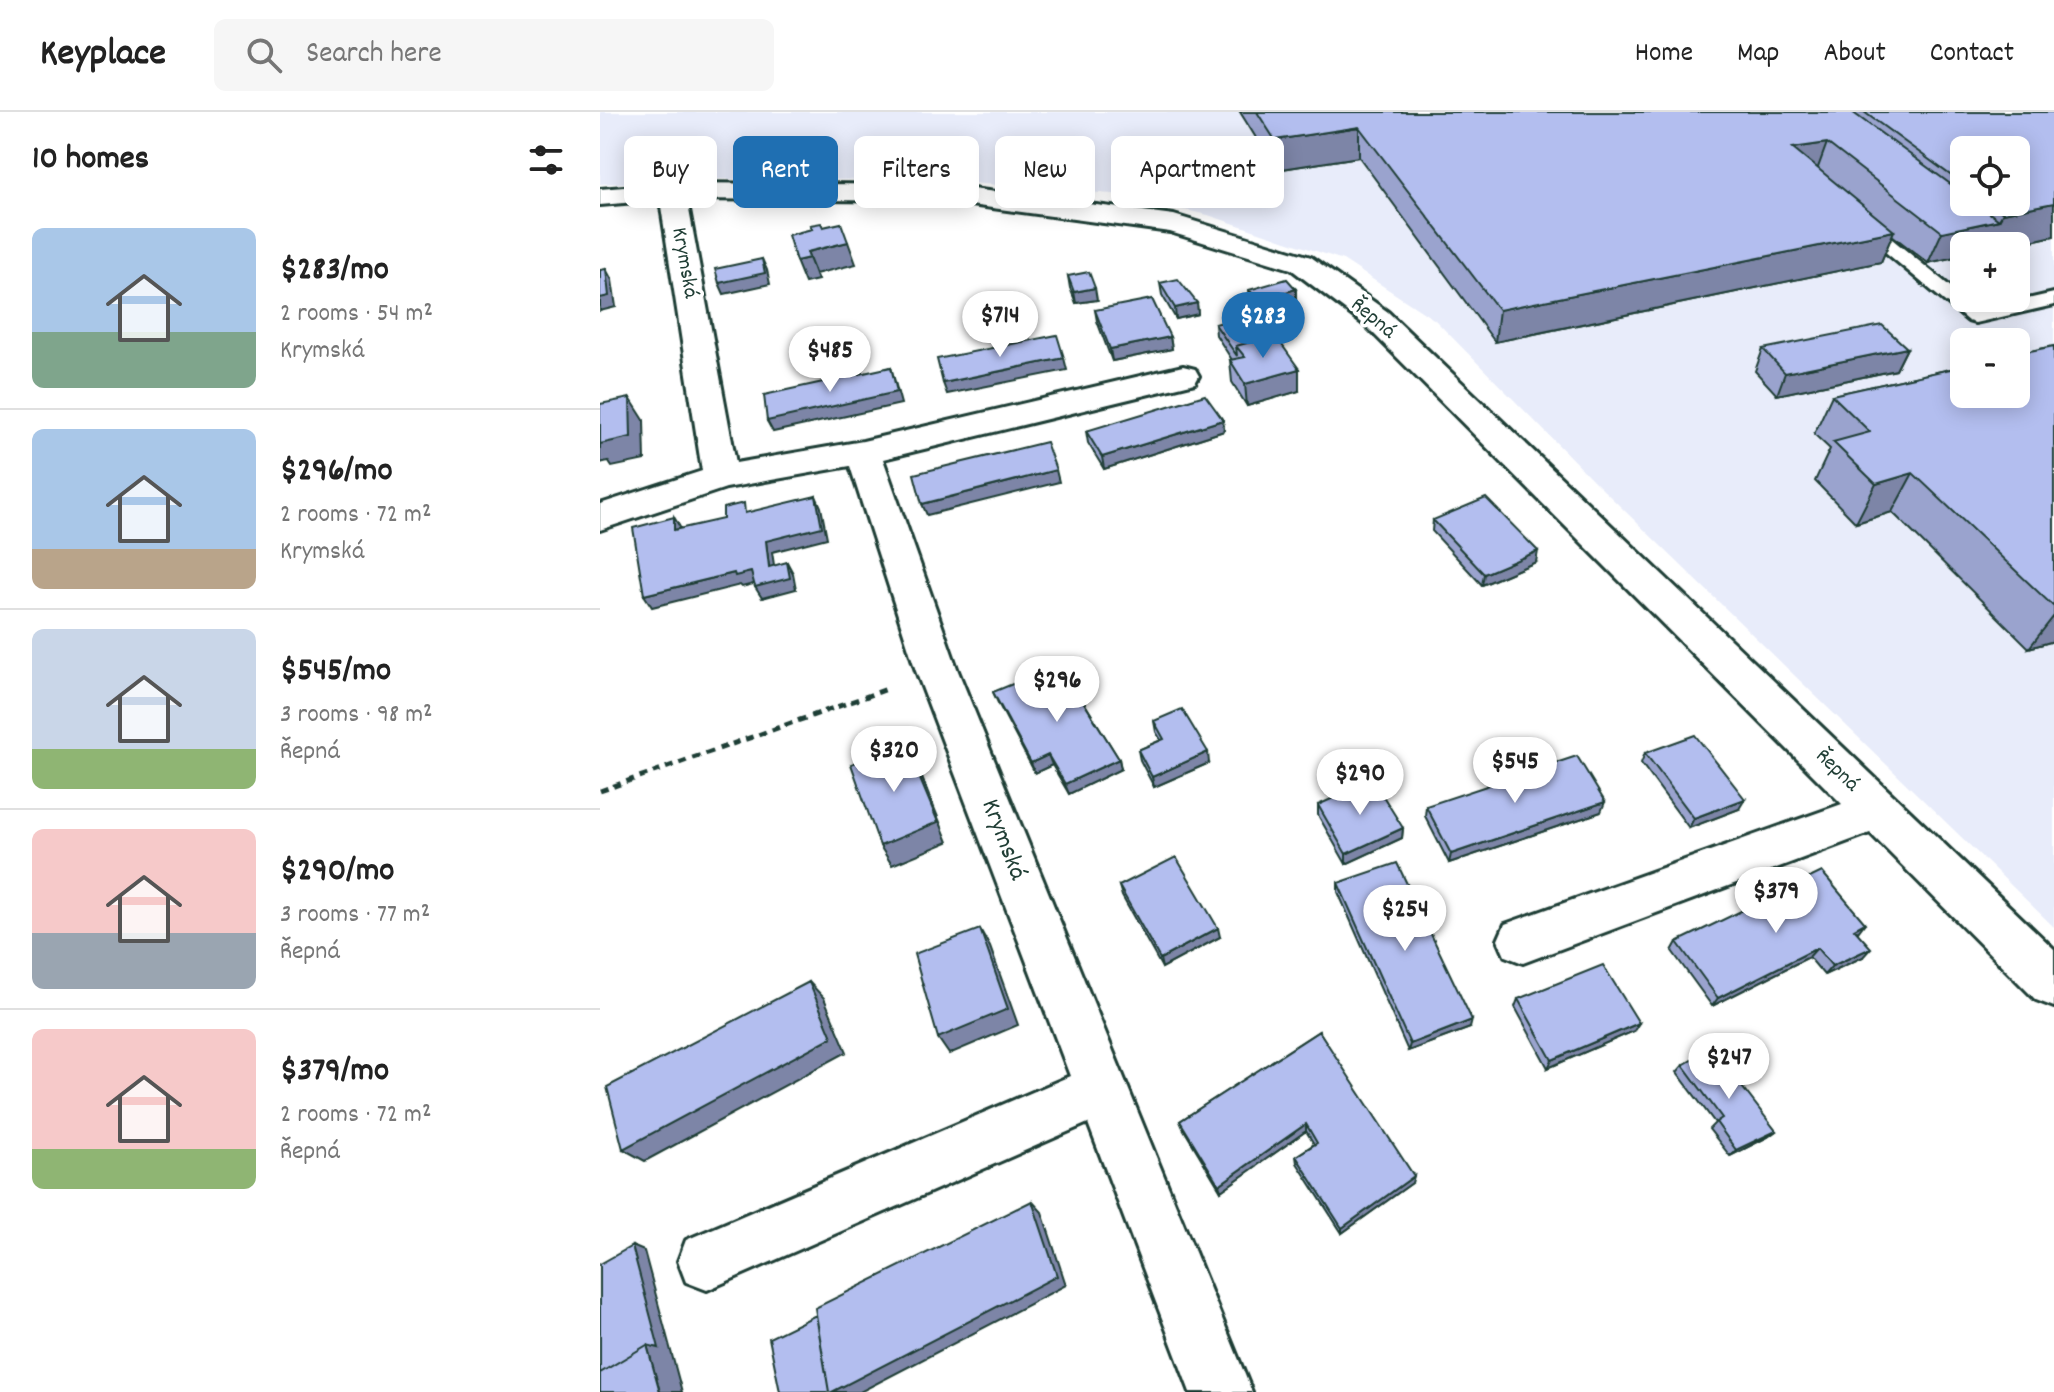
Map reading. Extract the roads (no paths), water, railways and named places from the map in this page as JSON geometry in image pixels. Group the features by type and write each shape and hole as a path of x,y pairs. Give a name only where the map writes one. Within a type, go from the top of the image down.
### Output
{"street":[{"name":"Řepná","path":"717,191 941,193 1174,224 1301,263 1377,319 2054,983"},
{"name":"Řepná","path":"600,197 624,195"},
{"name":"Krymská","path":"675,208 721,477"},
{"path":"600,517 721,477 863,452 1183,376"},
{"name":"Krymská","path":"863,452 937,671 1221,1392"},
{"name":"Řepná","path":"1523,940 1877,811"},
{"path":"707,1261 1100,1090"}],"lane":[{"path":"1846,210 1975,317 2054,299"}]}
